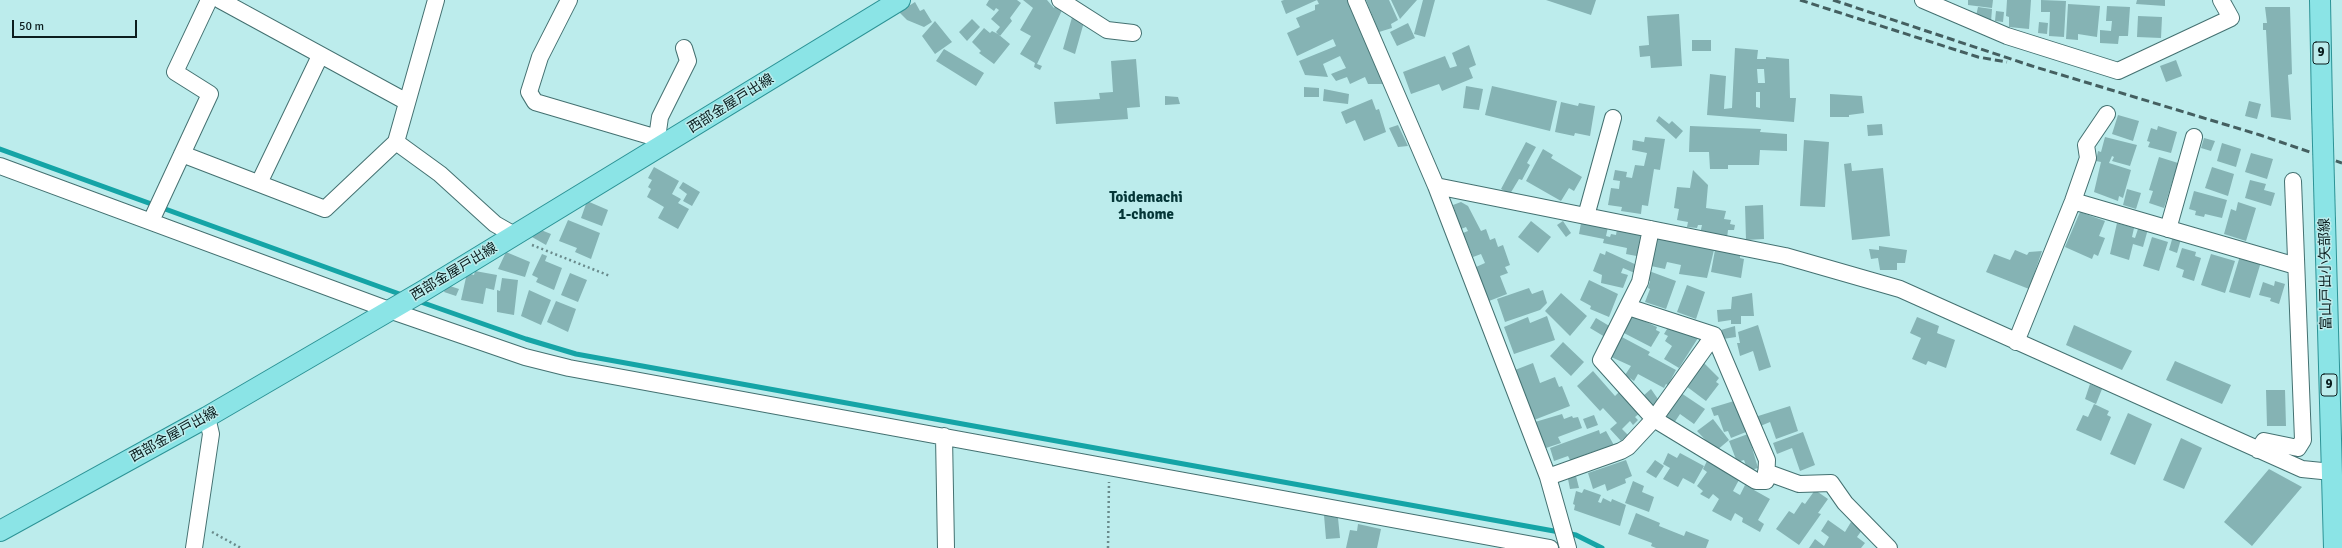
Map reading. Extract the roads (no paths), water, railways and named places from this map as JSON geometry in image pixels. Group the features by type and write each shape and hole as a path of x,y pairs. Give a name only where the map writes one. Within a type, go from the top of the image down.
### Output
{"main road":[{"name":"西部金屋戸出線","path":"0,531 207,417 423,291 516,236 659,142 900,0"},
{"name":"富山戸出小矢部線","path":"2320,0 2334,548"}],"street":[{"path":"155,212 210,94 175,72 209,0"},
{"path":"220,0 320,56 407,102"},
{"path":"182,154 325,209 396,142 436,0"},
{"path":"569,0 540,57 528,92 535,102 659,142 660,118 688,61 684,48"},
{"path":"1060,0 1107,30 1133,33"},
{"path":"1356,0 1436,186 1548,476 1565,538"},
{"path":"1923,0 2008,36 2118,71 2231,18 2222,0"},
{"path":"259,183 320,56"},
{"path":"2016,342 2073,202 2088,158 2086,145 2107,114"},
{"path":"1586,216 1613,118"},
{"path":"2168,229 2194,137"},
{"path":"396,142 440,174 495,224 516,236"},
{"path":"0,166 155,212 393,308 525,357 569,368 1550,548"},
{"path":"2258,450 2264,441 2298,448 2303,440 2293,181"},
{"path":"1436,186 1785,256 1900,289 2302,469 2332,472"},
{"path":"2073,202 2296,266"},
{"path":"1628,307 1714,335 1767,460 1766,481 1756,481 1654,419 1601,360 1628,307 1644,270 1651,229"},
{"path":"1548,476 1621,451 1628,446 1654,419 1714,335"},
{"path":"194,548 196,524 211,434 207,417"},
{"path":"944,436 946,548"},
{"path":"1766,472 1799,484 1831,483 1845,503 1889,548"}],"waterway":[{"path":"0,149 405,296"},
{"path":"418,301 526,339 576,354 1576,535 1602,548"}],"railway":[{"path":"1800,0 1978,57 2007,62"},
{"path":"1833,0 2032,66 2260,135 2342,163"}],"district":[{"name":"Toidemachi 1-chome","path":"1146,206"}]}
